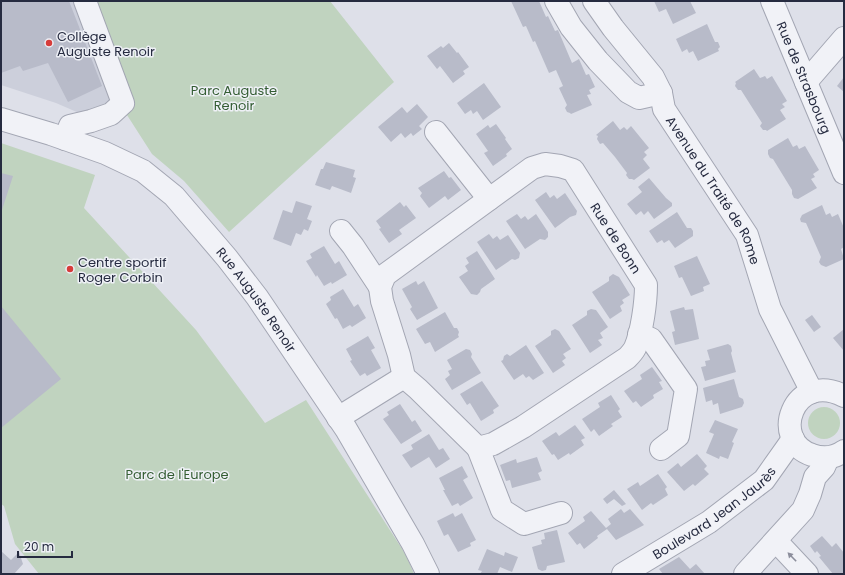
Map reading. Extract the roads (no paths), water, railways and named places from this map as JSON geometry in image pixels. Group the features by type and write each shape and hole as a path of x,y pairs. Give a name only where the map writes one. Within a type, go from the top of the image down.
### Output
{"street":[{"path":"65,139 70,126 111,114 123,102 85,1"},
{"path":"556,1 571,27 598,61 628,92 639,98 661,93"},
{"name":"Avenue du Traité de Rome","path":"594,1 612,28 653,77 661,93 664,109 747,235 770,309 812,392"},
{"name":"Rue de Strasbourg","path":"772,1 841,161"},
{"path":"806,82 844,38"},
{"name":"Rue Auguste Renoir","path":"1,119 105,153 143,171 174,196 227,258 257,297 338,418 373,474 413,544 428,574"},
{"path":"436,132 489,199"},
{"name":"Rue de Bonn","path":"380,287 385,275 532,168 545,164 573,170 646,285 646,297 639,334 635,349 627,358 523,427 492,444 478,448"},
{"path":"341,231 353,246 380,287 382,302 399,355 404,377 478,448 502,510 524,524 561,513"},
{"path":"639,334 651,339 686,389 678,436 661,449"},
{"path":"338,418 404,377"},
{"path":"836,455 818,458 808,454 799,447 793,439 790,428 790,416 794,406 802,397 812,392 823,389 834,391 844,396"},
{"name":"Boulevard Jean Jaurès","path":"623,574 709,522 764,480 793,439"},
{"path":"745,574 803,510 815,477 836,455"},
{"path":"776,541 807,574"}],"place":[{"name":"Collège Auguste Renoir","path":"49,43"},
{"name":"Centre sportif Roger Corbin","path":"70,269"}],"park label":[{"name":"Parc Auguste Renoir","path":"234,98"},
{"name":"Parc de l'Europe","path":"177,474"}]}
